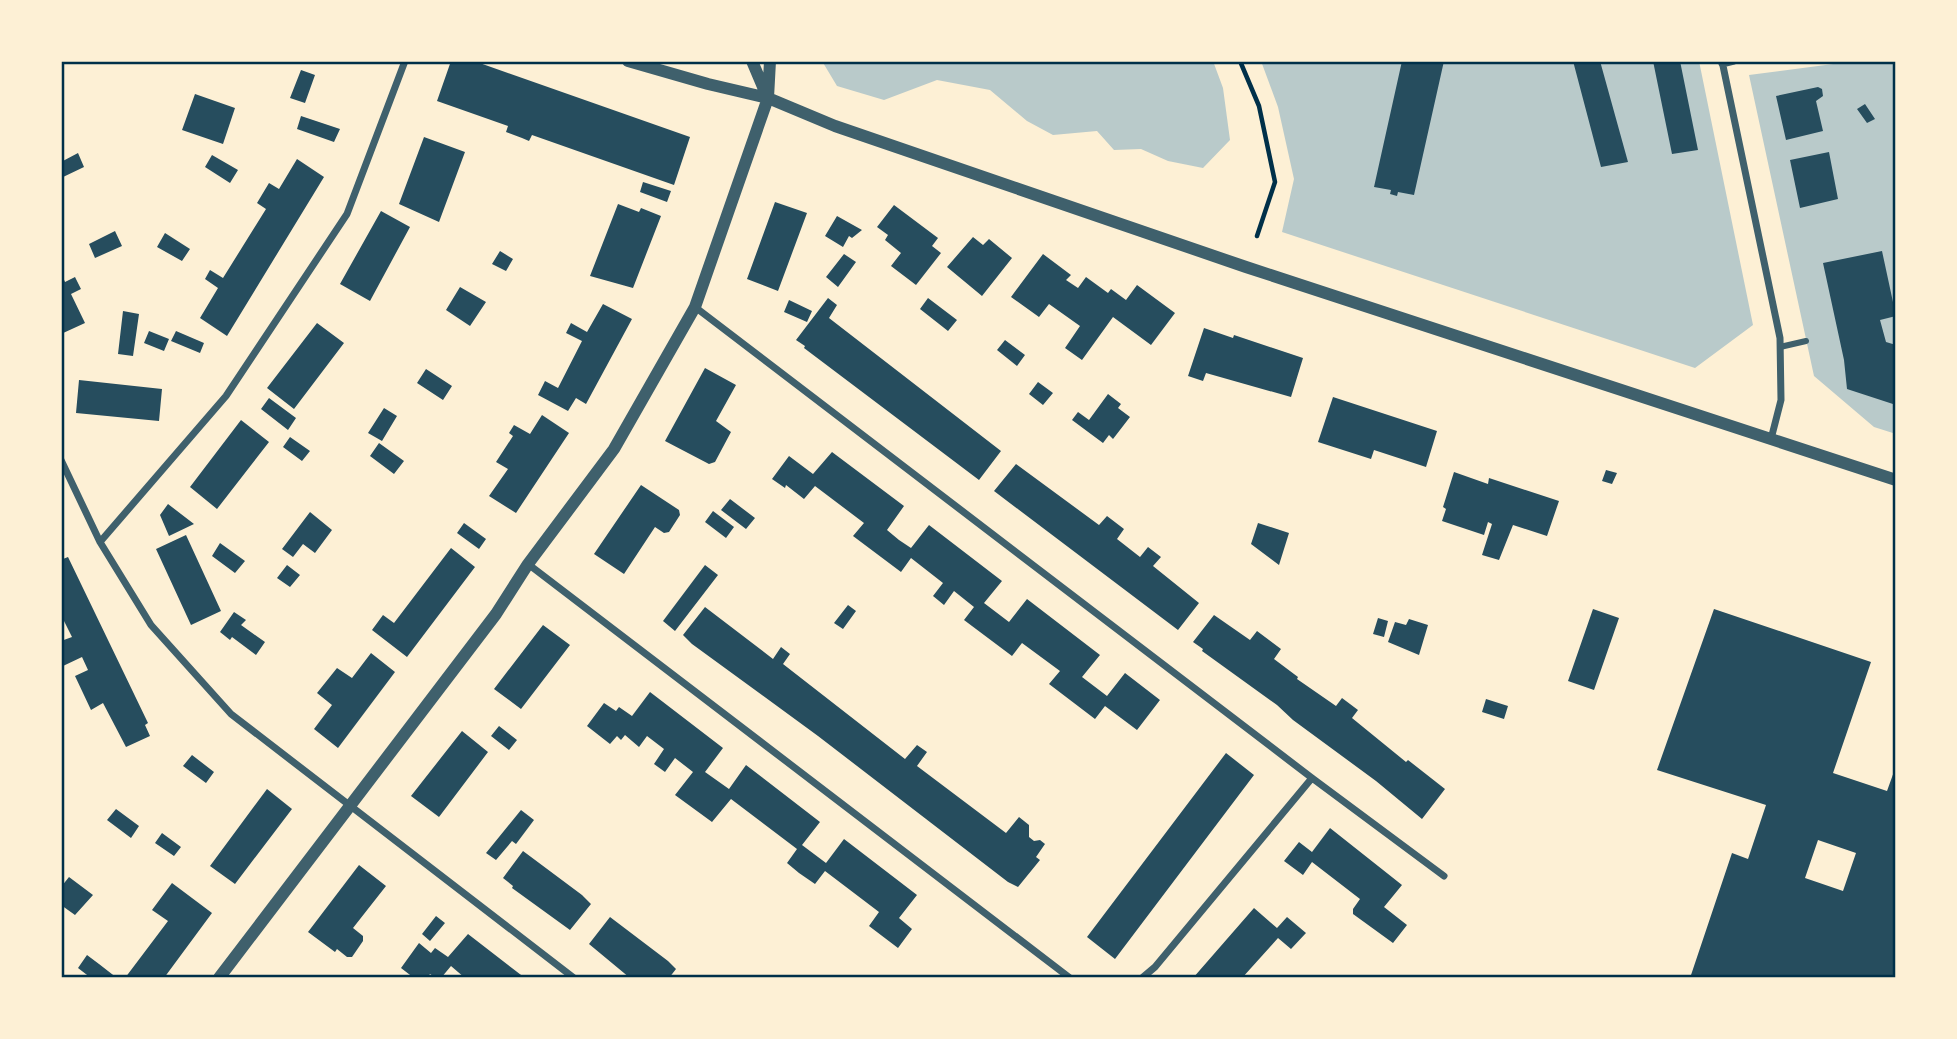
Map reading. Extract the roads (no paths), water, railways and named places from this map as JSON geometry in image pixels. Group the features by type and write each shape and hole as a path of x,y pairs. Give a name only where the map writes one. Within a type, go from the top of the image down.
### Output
{"street":[{"path":"100,541 226,396 346,214 405,61"},
{"path":"628,61 768,98 835,126 1233,263 1896,480"},
{"path":"658,70 674,61"},
{"path":"752,61 768,98"},
{"path":"219,978 496,614 528,564 614,449 695,307 768,98 770,61"},
{"path":"1734,61 1722,62 1780,347 1781,400 1771,439"},
{"path":"695,307 1444,876"},
{"path":"1780,347 1806,341"},
{"path":"61,460 100,541 150,625 231,714 574,978"},
{"path":"528,564 1070,978"},
{"path":"1142,978 1155,967 1312,778"}]}
